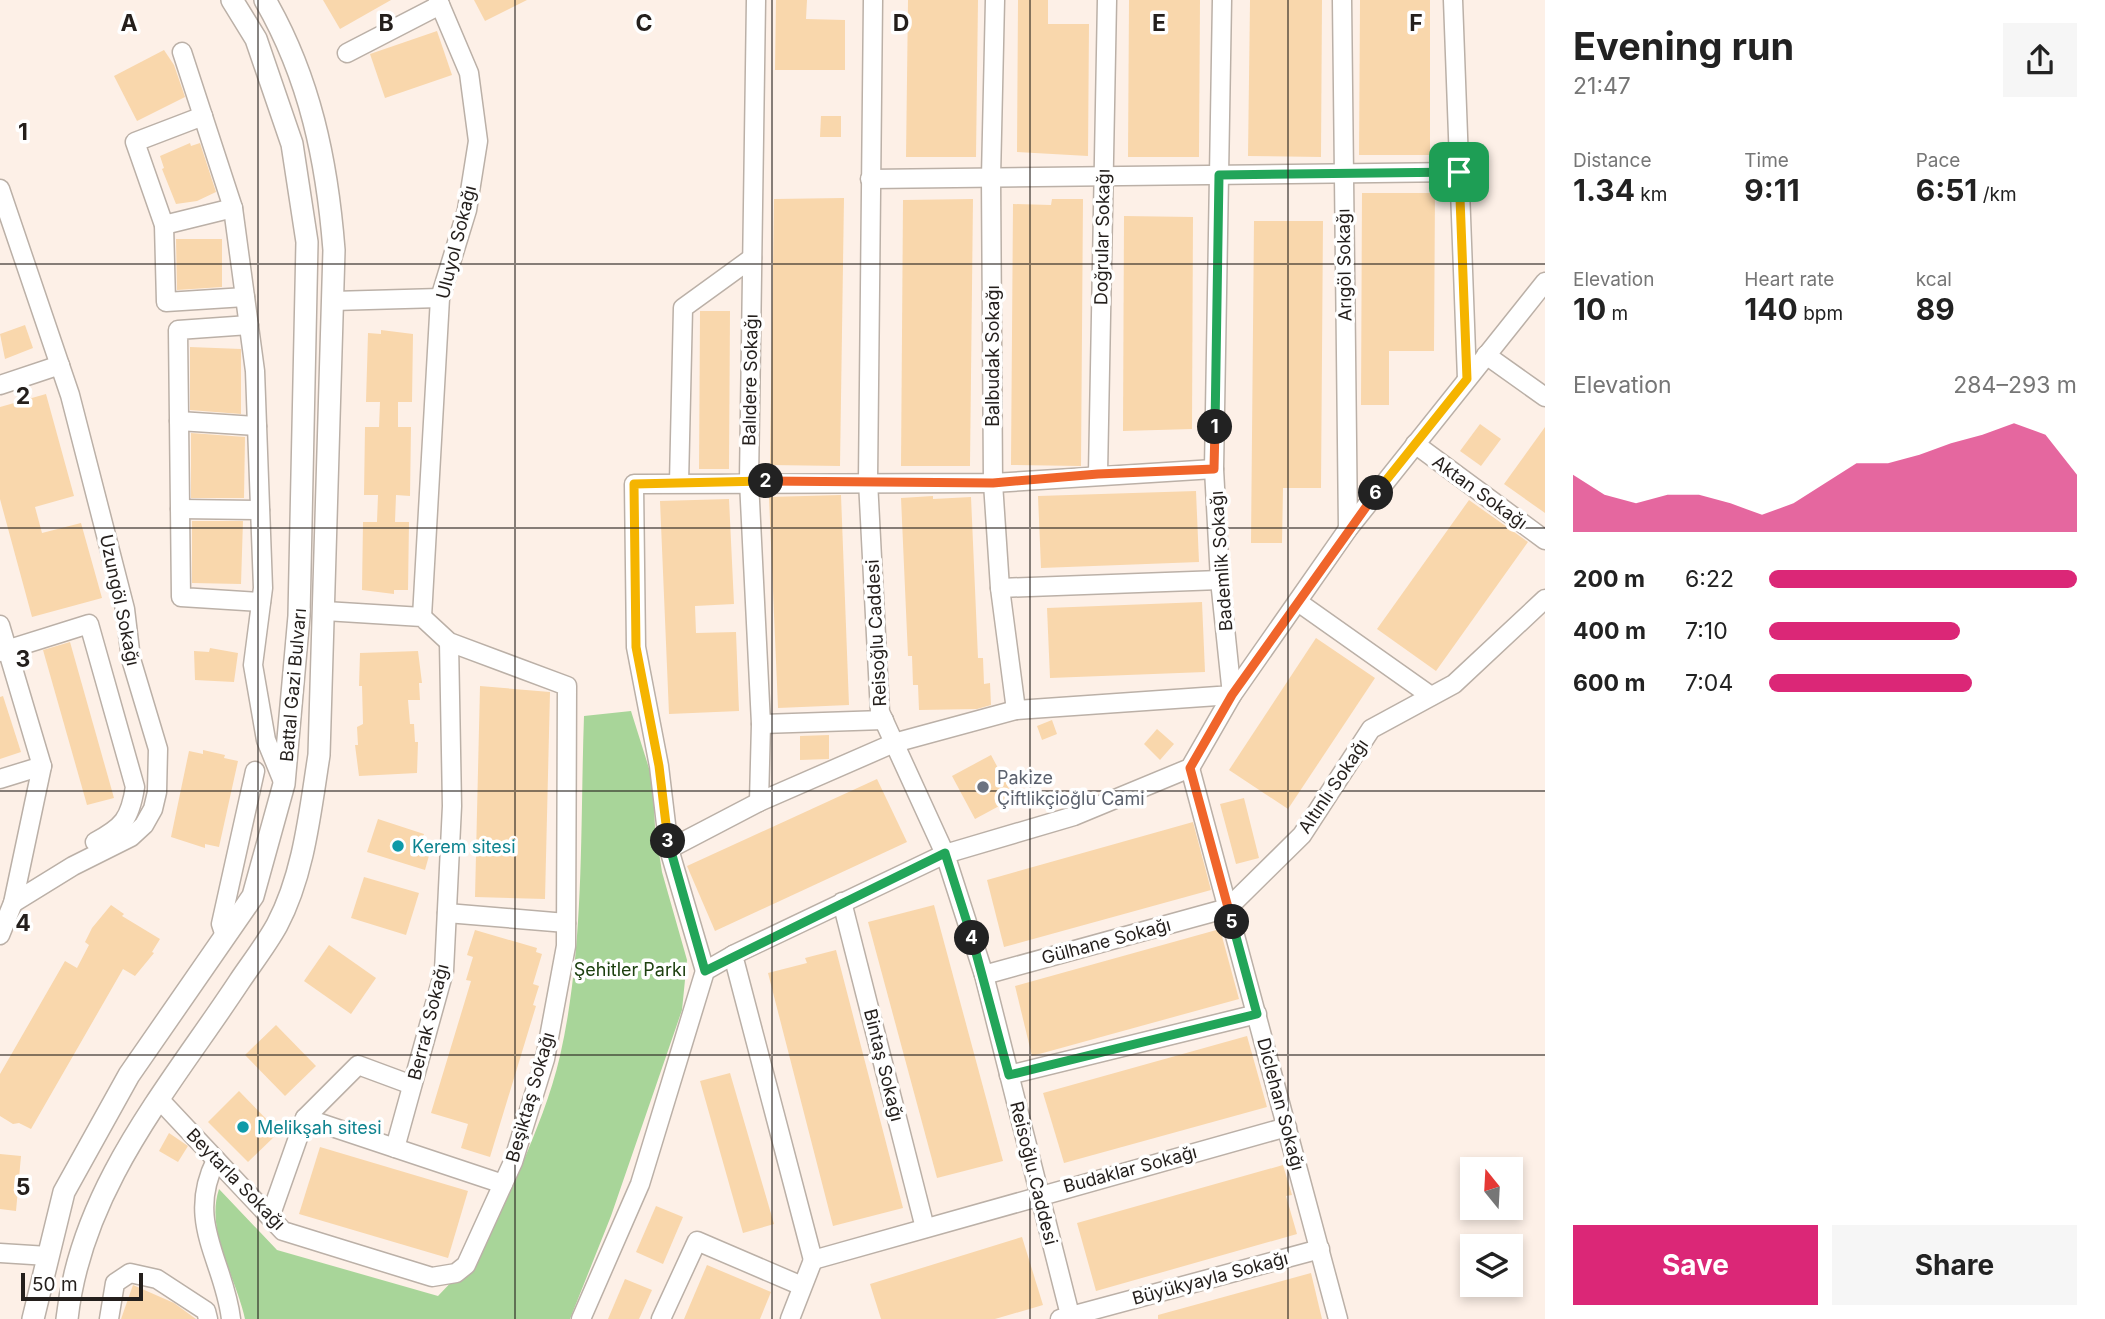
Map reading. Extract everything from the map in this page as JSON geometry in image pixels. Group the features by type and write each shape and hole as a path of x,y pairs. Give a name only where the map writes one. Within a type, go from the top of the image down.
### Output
{"main road":[{"name":"Battal Gazi Bulvarı","path":"33,1319 64,1192 129,1075 253,896 284,783 299,616 307,242 292,144 256,39 232,0"},
{"name":"Battal Gazi Bulvarı","path":"67,1319 82,1245 107,1183 158,1098 277,924 296,874 309,821 319,755 334,250 329,184 313,107 285,34 265,0"}],"street":[{"name":"Balıdere Sokağı","path":"756,0 749,481 761,723 759,802"},
{"name":"Reisoğlu Caddesi","path":"873,0 868,481 880,712 945,853 984,975 1067,1318"},
{"name":"Balbudak Sokağı","path":"995,0 991,177 993,483 1000,589 1016,710"},
{"name":"Doğrular Sokağı","path":"1098,474 1107,0"},
{"name":"Bademlik Sokağı","path":"1222,0 1214,469 1220,580 1232,695"},
{"name":"Arıgöl Sokağı","path":"1342,0 1348,529"},
{"path":"1453,0 1467,379"},
{"path":"347,53 439,2"},
{"name":"Uluyol Sokağı","path":"422,617 440,298 467,210 478,141 469,73 439,2"},
{"path":"182,52 233,208 256,371 261,602 253,664 266,740 284,783"},
{"path":"203,116 135,142 164,225 166,302 245,297"},
{"path":"870,179 1459,172"},
{"name":"Uzungöl Sokağı","path":"0,189 60,365 125,609 131,659 158,749 157,792 145,825 131,837 10,895"},
{"path":"164,225 233,208"},
{"path":"678,483 683,308 752,258"},
{"path":"705,971 945,853 1074,816 1190,768 1232,695 1348,529 1545,282"},
{"path":"333,301 440,298"},
{"path":"249,325 178,330 181,597 261,602"},
{"path":"1486,355 1545,397"},
{"path":"0,385 60,365"},
{"path":"178,421 257,426"},
{"name":"Aktan Sokağı","path":"1415,444 1545,540"},
{"path":"581,1319 640,1184 705,971 668,849 659,766 636,647 634,484 749,481 993,483 1098,474 1214,469"},
{"path":"180,509 260,510"},
{"path":"1000,589 1220,580"},
{"name":"Altınlı Sokağı","path":"1228,908 1302,835 1371,729 1454,684 1545,599"},
{"path":"1298,602 1431,696"},
{"path":"325,611 422,617 449,642"},
{"path":"3,651 89,624 135,787 131,812 116,831 80,850 74,866"},
{"path":"0,625 3,651 42,766 0,934"},
{"name":"Beşiktaş Sokağı","path":"444,1277 466,1265 513,1161 545,1059 566,946 567,686 449,642"},
{"name":"Berrak Sokağı","path":"395,1148 444,971 452,806 449,642"},
{"path":"668,849 759,802 894,743 1016,710 1232,695"},
{"path":"761,723 884,720"},
{"path":"0,779 42,766"},
{"name":"Diclehan Sokağı","path":"1190,768 1338,1319"},
{"path":"225,936 221,924 255,771"},
{"name":"Bintaş Sokağı","path":"842,902 925,1228"},
{"name":"Gülhane Sokağı","path":"984,975 1228,908"},
{"path":"447,913 566,923"},
{"path":"733,955 813,1260 790,1319"},
{"path":"1009,1075 1257,1014"},
{"path":"270,1217 305,1118 358,1065 412,1085"},
{"name":"Beytarla Sokağı","path":"158,1098 282,1231 432,1277 444,1277"},
{"path":"305,1118 503,1184"},
{"name":"Budaklar Sokağı","path":"813,1260 1038,1194 1287,1127"},
{"path":"216,1160 207,1179 203,1199 205,1228 231,1319"},
{"path":"661,1319 697,1241 802,1286"},
{"name":"Büyükyayla Sokağı","path":"1067,1318 1320,1249"},
{"path":"0,1253 48,1256"},
{"path":"108,1319 115,1283 130,1273 157,1279 206,1311 208,1319"}],"green space":[{"name":"Şehitler Parkı","path":"631,711 653,781 655,827 662,872 687,960 682,1010 611,1216 570,1319 245,1319 219,1238 216,1205 219,1189 277,1250 438,1296 464,1267 486,1236 513,1185 543,1113 560,1056 568,1014 578,930 584,716"}],"building":[{"path":"323,0 391,0 340,29"},
{"path":"474,0 527,0 485,21"},
{"path":"776,0 807,0 806,19 845,20 845,70 775,70"},
{"path":"908,0 978,0 976,157 906,157"},
{"path":"1018,0 1048,0 1048,24 1089,24 1088,156 1017,152"},
{"path":"1129,0 1200,0 1199,157 1128,157"},
{"path":"1250,0 1322,0 1321,157 1248,156"},
{"path":"1360,0 1430,0 1430,155 1359,155"},
{"path":"437,31 452,75 385,98 370,54"},
{"path":"164,50 174,65 185,97 137,121 114,76"},
{"path":"821,116 841,116 841,137 820,137"},
{"path":"190,143 191,146 200,143 216,192 197,201 176,204 162,169 164,168 160,156"},
{"path":"1362,193 1435,193 1434,351 1389,351 1389,405 1361,405"},
{"path":"844,198 840,466 770,465 774,199"},
{"path":"973,199 970,466 901,466 903,200"},
{"path":"1052,199 1083,199 1081,466 1011,465 1013,204 1051,205"},
{"path":"1124,216 1193,217 1192,429 1123,431"},
{"path":"1254,221 1323,221 1321,488 1283,488 1282,543 1251,543"},
{"path":"176,239 222,239 222,287 177,290"},
{"path":"700,311 730,311 729,469 699,469"},
{"path":"25,325 33,348 5,359 0,334"},
{"path":"381,330 413,334 412,402 398,402 398,427 411,427 410,496 396,495 395,522 409,522 408,590 394,590 394,594 362,590 363,522 377,522 378,495 364,495 365,427 379,427 380,402 366,402 368,333 381,334"},
{"path":"190,347 241,349 241,414 190,410"},
{"path":"46,394 74,496 35,507 42,533 81,523 102,598 32,617 0,499 0,407"},
{"path":"1480,424 1501,439 1481,466 1460,451"},
{"path":"1545,427 1545,513 1504,484"},
{"path":"191,433 245,437 244,498 191,498"},
{"path":"1196,491 1199,562 1041,568 1038,496"},
{"path":"841,495 849,705 778,708 769,497"},
{"path":"933,496 933,499 971,497 978,658 983,658 984,684 990,683 991,705 977,709 919,710 918,685 913,685 912,656 908,656 901,498"},
{"path":"729,499 734,604 695,606 696,633 736,632 739,711 669,714 660,501"},
{"path":"1469,500 1528,542 1436,671 1377,629"},
{"path":"192,521 243,521 241,584 192,583"},
{"path":"1202,602 1205,672 1050,678 1047,608"},
{"path":"1316,638 1375,678 1288,809 1229,770"},
{"path":"70,642 114,798 87,805 43,650"},
{"path":"210,648 238,653 234,682 195,680 194,651 209,652"},
{"path":"418,651 422,683 419,683 420,700 408,700 410,724 414,724 415,742 418,742 417,773 359,776 355,745 358,745 357,727 363,724 362,686 359,686 360,653"},
{"path":"480,686 550,692 545,899 475,897"},
{"path":"3,696 21,752 0,759 0,697"},
{"path":"1052,720 1057,734 1042,740 1037,726"},
{"path":"1157,729 1174,744 1160,760 1144,744"},
{"path":"829,735 829,759 800,760 800,736"},
{"path":"203,750 238,761 219,847 205,844 205,848 171,837 189,751 203,754"},
{"name":"Pakize Çiftlikçioğlu Cami","path":"991,755 1014,798 975,819 952,776"},
{"path":"877,779 907,842 715,931 687,866"},
{"path":"1244,798 1259,858 1236,864 1220,804"},
{"name":"Kerem sitesi","path":"378,819 424,834 422,840 429,842 426,851 430,852 425,870 367,852"},
{"path":"1193,822 1211,890 1004,947 987,880"},
{"path":"364,877 419,893 406,935 351,918"},
{"path":"111,905 124,914 122,916 160,939 152,952 154,953 135,976 123,969 31,1129 19,1123 13,1124 0,1116 0,1074 65,961 77,968 89,945 85,942 92,928"},
{"path":"934,905 1003,1161 937,1178 868,922"},
{"path":"1220,929 1239,999 1032,1056 1015,986"},
{"path":"475,930 537,948 536,952 542,954 533,984 539,986 533,1005 536,1006 490,1157 461,1148 468,1124 431,1113 471,981 466,980 473,957 467,955"},
{"path":"329,945 376,978 351,1014 304,981"},
{"path":"836,950 903,1208 833,1226 768,973 807,963 805,958"},
{"name":"Melikşah sitesi","path":"276,1025 316,1066 285,1096 245,1055"},
{"path":"1247,1036 1267,1107 1064,1163 1043,1093"},
{"path":"730,1073 774,1224 743,1233 700,1081"},
{"name":"Melikşah sitesi","path":"239,1091 279,1132 248,1162 208,1122"},
{"path":"169,1133 188,1146 178,1162 159,1151"},
{"path":"320,1147 468,1191 448,1258 299,1214"},
{"path":"0,1154 21,1156 16,1211 0,1209"},
{"path":"1283,1165 1292,1195 1286,1196 1297,1234 1096,1291 1077,1223"},
{"path":"656,1206 683,1217 663,1264 636,1252"},
{"path":"1022,1237 1043,1305 995,1319 881,1319 870,1284"},
{"path":"707,1265 771,1292 760,1319 684,1319"},
{"path":"1311,1273 1322,1319 1158,1319 1158,1315"},
{"path":"625,1279 652,1290 639,1319 608,1319"},
{"path":"133,1285 174,1303 196,1319 121,1319"}],"place":[{"name":"Pakize Çiftlikçioğlu Cami","path":"983,787"},
{"name":"Kerem sitesi","path":"398,846"},
{"name":"Melikşah sitesi","path":"243,1127"}],"route":[{"path":"1459,172 1467,379 1348,529 1232,695 1190,768 1257,1014 1009,1075 984,975 945,853 705,971 668,849 659,766 636,647 634,484 749,481 993,483 1098,474 1214,469 1219,175 1459,172"}]}
